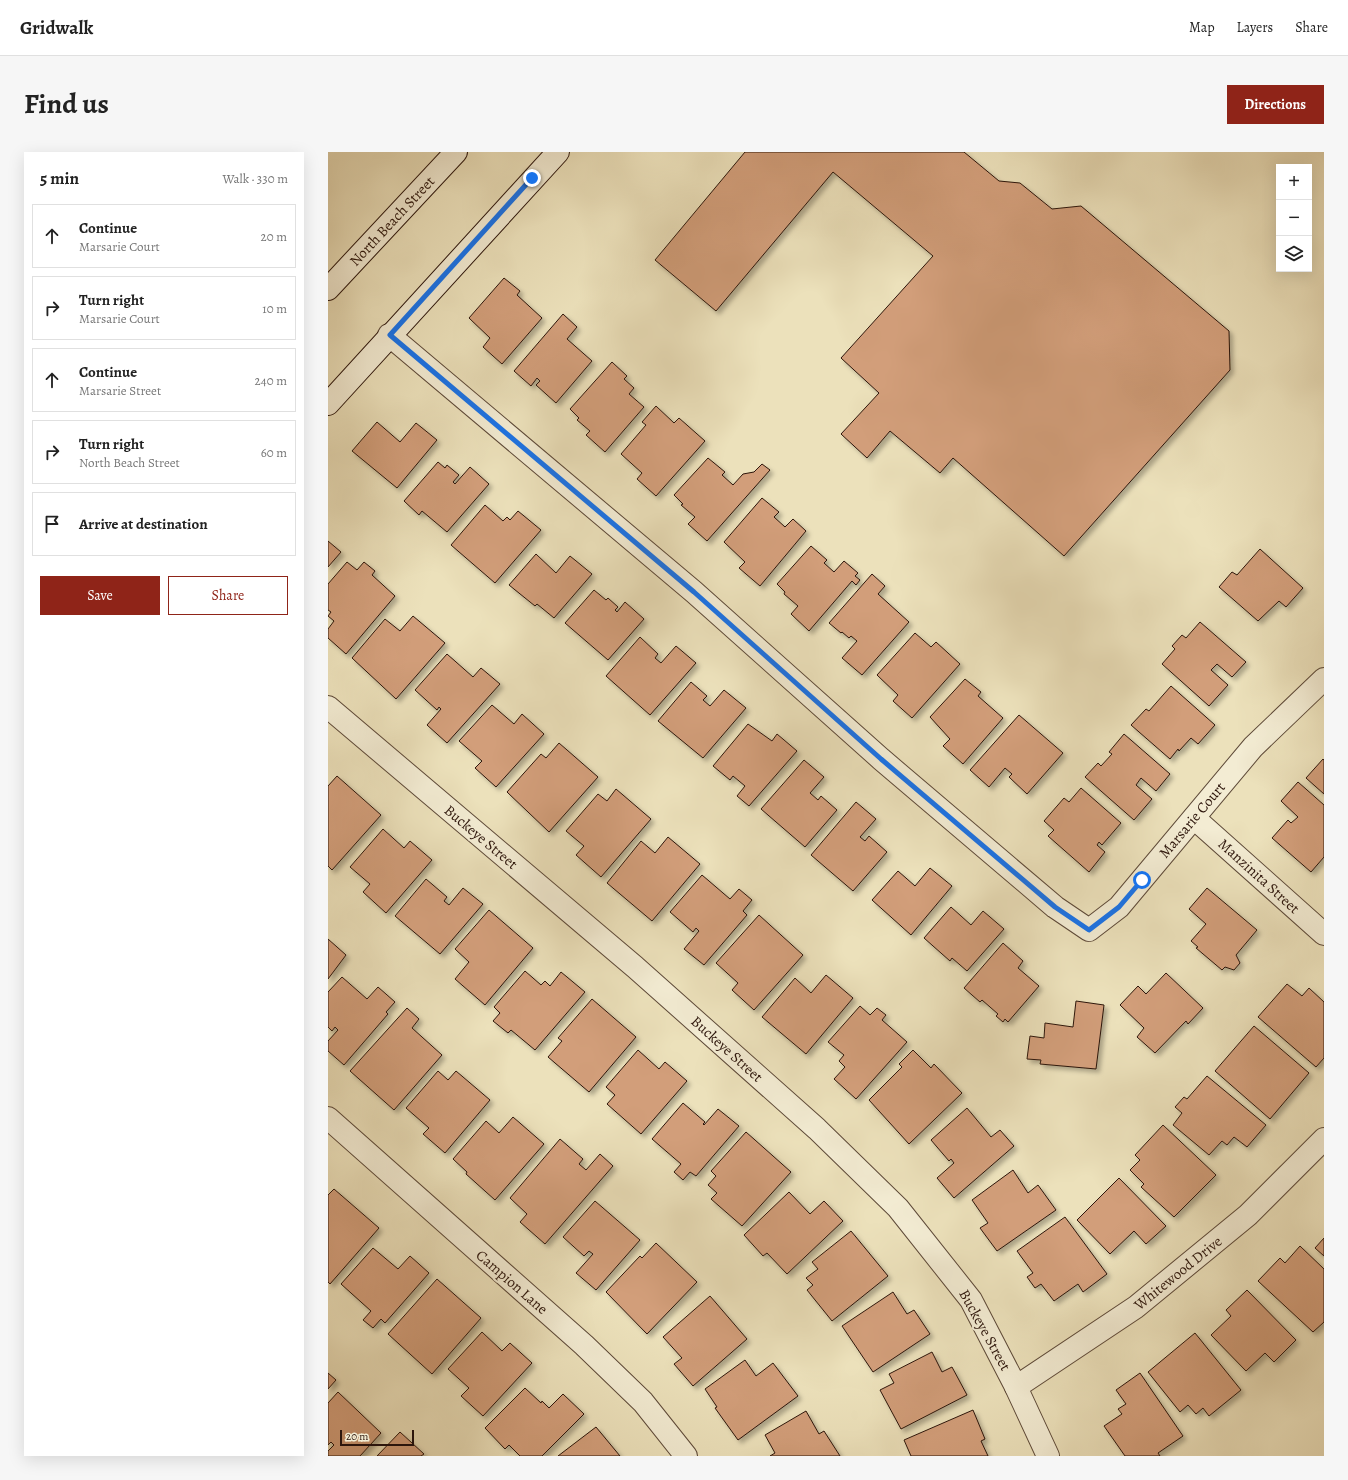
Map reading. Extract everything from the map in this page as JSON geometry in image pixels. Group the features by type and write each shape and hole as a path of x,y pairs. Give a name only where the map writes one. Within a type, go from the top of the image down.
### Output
{"street":[{"name":"North Beach Street","path":"328,289 456,152"},
{"path":"328,404 558,152"},
{"name":"Marsarie Court","path":"390,335 694,592 881,759 1055,907 1089,930 1119,907 1253,747 1324,679"},
{"name":"Buckeye Street","path":"328,707 635,967 817,1129 898,1208 972,1300 1016,1387 1048,1456"},
{"name":"Manzinita Street","path":"1194,818 1324,934"},
{"name":"Campion Lane","path":"328,1118 584,1345 643,1402 686,1456"},
{"name":"Whitewood Drive","path":"1016,1387 1136,1307 1248,1215 1324,1139"}],"building":[{"path":"745,152 964,152 999,181 1020,183 1052,209 1081,206 1229,331 1230,370 1064,556 953,458 940,473 890,431 867,458 841,434 879,393 841,358 933,256 833,172 716,311 655,260"},
{"path":"504,278 520,291 517,295 542,318 502,364 483,347 490,338 469,318"},
{"path":"563,314 577,327 567,339 592,361 556,403 536,385 540,381 537,378 531,386 514,371"},
{"path":"612,362 627,376 624,379 634,388 629,394 644,407 605,452 586,435 590,431 577,420 579,418 570,409"},
{"path":"656,406 674,423 679,418 705,441 656,496 637,479 642,473 621,454 646,425 642,422"},
{"path":"377,422 400,442 416,423 437,440 397,488 352,451"},
{"path":"708,458 725,472 722,475 733,485 743,474 754,472 762,464 770,470 707,541 688,524 695,517 681,505 683,504 674,495"},
{"path":"438,462 445,468 447,465 459,475 453,482 455,484 470,467 489,484 447,532 422,511 419,515 404,501"},
{"path":"762,498 779,512 774,517 785,527 793,519 806,531 760,586 739,568 745,562 724,542"},
{"path":"485,505 503,521 507,517 510,520 518,511 541,530 495,583 451,545"},
{"path":"328,541 341,552 328,567"},
{"path":"811,546 827,560 824,563 834,572 844,561 858,573 855,576 860,580 856,585 852,581 809,631 791,614 798,606 784,594 785,592 777,584"},
{"path":"1260,549 1303,588 1286,607 1279,601 1258,621 1219,587 1232,572 1237,575"},
{"path":"536,554 556,573 570,556 592,574 554,618 537,604 535,606 509,585"},
{"path":"347,562 357,570 364,562 375,571 372,575 395,596 346,654 328,638 328,629 334,621 328,616 331,612 328,610 328,584"},
{"path":"872,574 885,586 878,594 909,622 862,675 842,658 857,641 851,636 849,638 842,632 841,633 829,623"},
{"path":"594,590 606,600 608,598 618,607 615,610 617,612 625,602 644,619 608,660 565,623"},
{"path":"413,616 445,643 396,699 352,658 385,619 400,631"},
{"path":"1200,622 1246,662 1232,677 1217,664 1211,670 1228,685 1209,706 1162,664 1175,649 1172,646 1182,635 1186,638"},
{"path":"915,633 931,647 936,642 960,664 912,718 893,701 898,695 877,675"},
{"path":"640,637 658,654 655,658 661,663 676,646 696,663 650,715 606,676"},
{"path":"447,654 473,677 481,668 500,684 447,743 427,725 441,709 439,707 437,710 415,690"},
{"path":"965,679 981,692 978,696 1003,718 963,764 943,746 950,739 930,717"},
{"path":"691,682 707,696 703,700 710,706 724,690 746,708 703,758 658,721"},
{"path":"1171,686 1215,725 1198,744 1191,738 1179,751 1178,749 1170,759 1131,725 1146,709 1149,711"},
{"path":"492,705 514,724 522,714 544,734 496,787 475,768 482,761 459,741"},
{"path":"1019,715 1063,753 1027,794 1009,777 1012,774 1005,768 989,787 970,770"},
{"path":"748,724 772,741 777,734 797,751 749,806 737,796 745,786 733,776 730,780 713,766"},
{"path":"1124,734 1170,774 1156,791 1141,778 1136,785 1152,799 1134,820 1085,777 1098,763 1101,766 1112,754 1109,752"},
{"path":"559,743 598,777 549,832 507,792 541,754 546,758"},
{"path":"1323,759 1324,760 1324,794 1306,778"},
{"path":"804,760 824,777 810,793 818,800 821,796 837,810 805,847 761,809"},
{"path":"337,776 381,815 332,870 328,866 328,786"},
{"path":"1298,782 1324,805 1324,857 1311,872 1272,838 1288,820 1291,823 1298,817 1281,801"},
{"path":"1081,788 1121,823 1102,845 1099,842 1097,845 1105,852 1089,872 1048,836 1054,830 1044,821 1064,798 1069,802"},
{"path":"616,789 651,819 601,877 576,855 584,846 566,831 598,794 607,801"},
{"path":"856,802 876,819 860,837 865,841 869,836 887,852 853,891 811,855"},
{"path":"383,829 404,848 410,841 432,860 386,913 363,892 370,884 350,867"},
{"path":"668,837 700,864 652,921 607,883 641,841 655,853"},
{"path":"930,868 952,886 911,935 872,900 898,871 915,886"},
{"path":"702,875 730,899 739,889 752,900 743,911 747,915 704,965 684,949 699,931 696,928 693,932 670,912"},
{"path":"426,879 447,897 444,901 449,905 463,888 483,904 440,954 395,916"},
{"path":"1207,888 1257,930 1236,955 1240,963 1234,970 1225,967 1222,970 1196,948 1198,947 1191,941 1206,924 1189,909"},
{"path":"951,907 971,925 983,911 1004,929 967,971 952,958 950,961 924,938"},
{"path":"489,910 533,948 485,1005 455,979 469,962 455,949"},
{"path":"759,915 803,955 754,1010 732,990 738,983 716,963"},
{"path":"328,939 346,955 328,979"},
{"path":"1003,943 1023,961 1018,968 1039,986 1008,1022 1005,1019 1003,1022 996,1016 998,1014 982,1000 980,1002 964,988"},
{"path":"525,971 541,985 545,981 550,986 561,972 585,992 535,1050 511,1030 508,1033 493,1021 500,1013 494,1007"},
{"path":"1166,973 1203,1008 1188,1024 1186,1021 1155,1053 1137,1037 1144,1028 1120,1005 1138,986 1146,994"},
{"path":"826,975 853,998 806,1054 762,1017 795,978 811,993"},
{"path":"342,977 367,999 378,987 395,1002 386,1012 388,1014 344,1065 328,1051 328,1041 338,1030 335,1027 332,1031 328,1027 328,992"},
{"path":"1287,984 1302,996 1309,988 1324,1002 1324,1058 1316,1067 1258,1017"},
{"path":"592,999 636,1037 589,1092 548,1057 562,1041 558,1038"},
{"path":"1076,1001 1104,1005 1096,1069 1040,1064 1041,1060 1027,1059 1030,1036 1044,1038 1045,1023 1073,1027"},
{"path":"860,1006 870,1015 877,1008 886,1015 882,1020 907,1042 856,1099 834,1079 845,1067 839,1061 844,1055 828,1042"},
{"path":"407,1008 419,1019 412,1028 442,1055 394,1110 350,1071"},
{"path":"1254,1026 1309,1073 1270,1119 1215,1071"},
{"path":"638,1050 659,1069 665,1062 687,1081 641,1134 607,1104 615,1095 606,1087"},
{"path":"913,1050 931,1068 934,1064 962,1093 909,1144 869,1100 902,1067 899,1064"},
{"path":"438,1071 448,1080 456,1071 490,1100 445,1153 423,1134 429,1128 406,1108"},
{"path":"1207,1076 1266,1125 1247,1147 1234,1137 1227,1145 1222,1141 1209,1155 1173,1125 1182,1113 1175,1107 1184,1097 1187,1099"},
{"path":"683,1103 705,1122 703,1124 704,1125 718,1109 739,1126 696,1176 690,1172 683,1180 674,1172 681,1164 652,1139"},
{"path":"967,1108 991,1137 1000,1130 1014,1146 954,1198 937,1178 954,1163 951,1159 949,1161 931,1140"},
{"path":"513,1117 544,1144 495,1200 466,1174 467,1172 453,1159 486,1121 499,1133"},
{"path":"1163,1125 1216,1175 1174,1217 1141,1187 1144,1184 1130,1170 1140,1160 1135,1155"},
{"path":"746,1132 791,1172 742,1226 711,1199 717,1193 708,1185 716,1176 711,1171"},
{"path":"560,1139 583,1159 579,1164 586,1170 600,1154 613,1166 545,1244 520,1222 527,1214 510,1198"},
{"path":"1013,1170 1028,1193 1038,1185 1056,1210 997,1251 980,1228 988,1223 972,1200"},
{"path":"1119,1178 1166,1226 1146,1244 1134,1231 1110,1254 1077,1220"},
{"path":"334,1189 379,1228 330,1284 328,1282 328,1195"},
{"path":"789,1192 810,1214 824,1201 843,1221 787,1274 767,1253 763,1256 744,1235"},
{"path":"595,1201 640,1240 596,1290 576,1273 593,1254 589,1251 584,1256 563,1237"},
{"path":"1065,1217 1107,1274 1083,1292 1078,1284 1054,1301 1041,1284 1035,1288 1027,1277 1033,1273 1017,1251"},
{"path":"851,1231 888,1276 832,1321 807,1290 813,1285 806,1278 818,1269 812,1262"},
{"path":"1324,1238 1324,1256 1315,1248"},
{"path":"656,1243 697,1282 647,1334 606,1292 640,1256 642,1258"},
{"path":"1300,1246 1324,1269 1324,1322 1313,1332 1258,1281 1280,1258 1285,1263"},
{"path":"373,1248 398,1269 410,1256 429,1273 385,1323 381,1319 373,1328 363,1320 371,1311 341,1284"},
{"path":"437,1279 481,1318 432,1374 388,1334"},
{"path":"1247,1290 1296,1340 1274,1362 1265,1353 1246,1371 1211,1335 1231,1316 1226,1310"},
{"path":"893,1292 907,1314 914,1310 930,1334 873,1372 842,1326"},
{"path":"710,1296 747,1339 693,1386 674,1364 682,1358 663,1337"},
{"path":"482,1332 502,1351 510,1343 532,1363 483,1416 461,1396 469,1388 448,1369"},
{"path":"1195,1333 1241,1390 1209,1416 1203,1408 1196,1414 1188,1405 1180,1412 1148,1372"},
{"path":"932,1352 942,1372 952,1367 967,1395 901,1429 880,1390 894,1383 889,1374"},
{"path":"745,1360 756,1376 773,1363 798,1396 738,1440 715,1408 717,1407 705,1389"},
{"path":"328,1373 336,1380 328,1389"},
{"path":"1140,1373 1183,1436 1158,1453 1160,1456 1125,1456 1104,1426 1122,1414 1118,1409 1126,1404 1116,1390"},
{"path":"525,1388 541,1403 542,1401 549,1408 563,1394 584,1414 542,1456 520,1456 509,1445 505,1449 485,1428"},
{"path":"338,1392 381,1433 360,1456 328,1456 328,1451 334,1445 331,1442 328,1445 328,1403"},
{"path":"973,1410 985,1439 981,1441 988,1456 911,1456 904,1440"},
{"path":"806,1411 819,1434 824,1431 840,1456 770,1456 775,1453 765,1435"},
{"path":"596,1427 620,1456 558,1456"},
{"path":"400,1432 424,1454 421,1456 377,1456"}],"route":[{"path":"532,178 390,335 694,592 881,759 1055,907 1089,930 1119,907 1142,880"}]}
